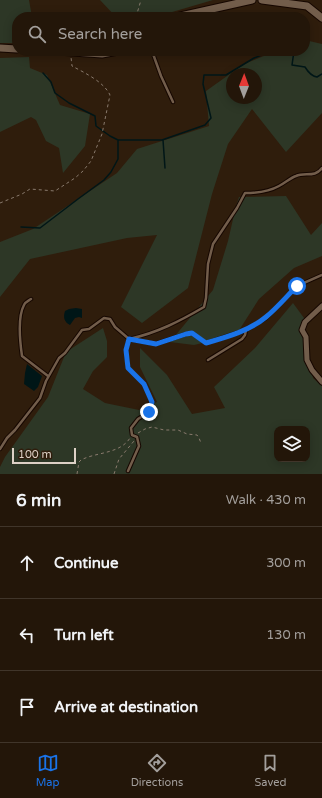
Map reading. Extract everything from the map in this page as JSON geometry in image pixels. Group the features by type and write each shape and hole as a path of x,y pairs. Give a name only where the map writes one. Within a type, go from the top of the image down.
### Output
{"street":[{"path":"198,12 252,0"},
{"path":"262,0 307,6 322,18"},
{"path":"0,48 12,49"},
{"path":"322,306 304,322 302,330 306,337 307,360 312,370 322,382"}],"lane":[{"path":"154,56 172,102"},
{"path":"129,339 146,336 158,331 184,319 204,307 208,264 213,244 245,194 277,187 296,176 315,174 322,168"},
{"path":"0,448 40,398 48,376 59,358 65,353 82,330 89,329 104,318 110,318 115,327 129,339 156,344 192,333 206,343 246,330 266,318 297,286 322,275"},
{"path":"31,299 24,303 21,312 19,332 22,356 48,376"},
{"path":"208,360 242,339 246,330"},
{"path":"128,471 139,446 137,437 132,435 131,428 138,419 149,412 152,402 144,384 128,368 126,350 129,339"}],"path":[{"path":"137,12 141,0"},
{"path":"0,203 30,189 54,191 75,178 91,161 102,134 110,96 108,91 94,78 72,66 71,56"},
{"path":"114,474 119,459 137,437 136,435 145,429 152,427 164,430 178,430 197,436 201,443"},
{"path":"77,474 79,462 81,460 120,447 127,442 132,435"}],"green space":[{"path":"0,0 29,0 31,12 12,12 12,43 0,43"},
{"path":"100,0 213,0 172,12 111,12"},
{"path":"310,41 322,44 322,113 286,152 252,109 228,144 212,194 188,288 142,323 121,307 157,235 127,238 30,259 0,297 0,242 33,229 117,173 137,149 209,126 206,91 226,77 226,104 262,104 262,68 238,68 244,64 264,56 310,56"},
{"path":"29,57 30,68 47,75 60,105 90,114 85,146 63,173 59,148 46,141 36,120 31,117 0,132 0,58"},
{"path":"286,196 311,235 322,223 322,256 294,268 259,299 236,335 194,345 170,342 213,290 228,241 239,197"},
{"path":"293,303 304,318 313,378 322,386 322,474 0,474 0,467 5,457 48,397 66,352 103,328 107,341 107,357 93,371 83,389 105,403 139,410 157,402 140,367 140,348 167,375 192,414 225,408 214,387 255,348"}],"shaded area":[{"path":"76,308 82,309 82,318 75,318 70,325 64,319 65,311"},
{"path":"27,364 42,376 38,387 34,391 24,384"}],"waterway":[{"path":"43,73 51,82 55,93 69,103 95,116 96,126 110,136 118,140 162,140 205,125 211,118 203,84 204,75 226,75 259,56"},
{"path":"293,56 292,65 305,67 310,74 317,77 322,74"},
{"path":"21,227 40,228 104,180 111,172 118,159 118,140"},
{"path":"163,140 165,168"}],"route":[{"path":"149,412 152,402 144,384 128,368 126,350 129,339 156,344 192,333 206,343 233,335 246,330 266,318 297,286"}]}
